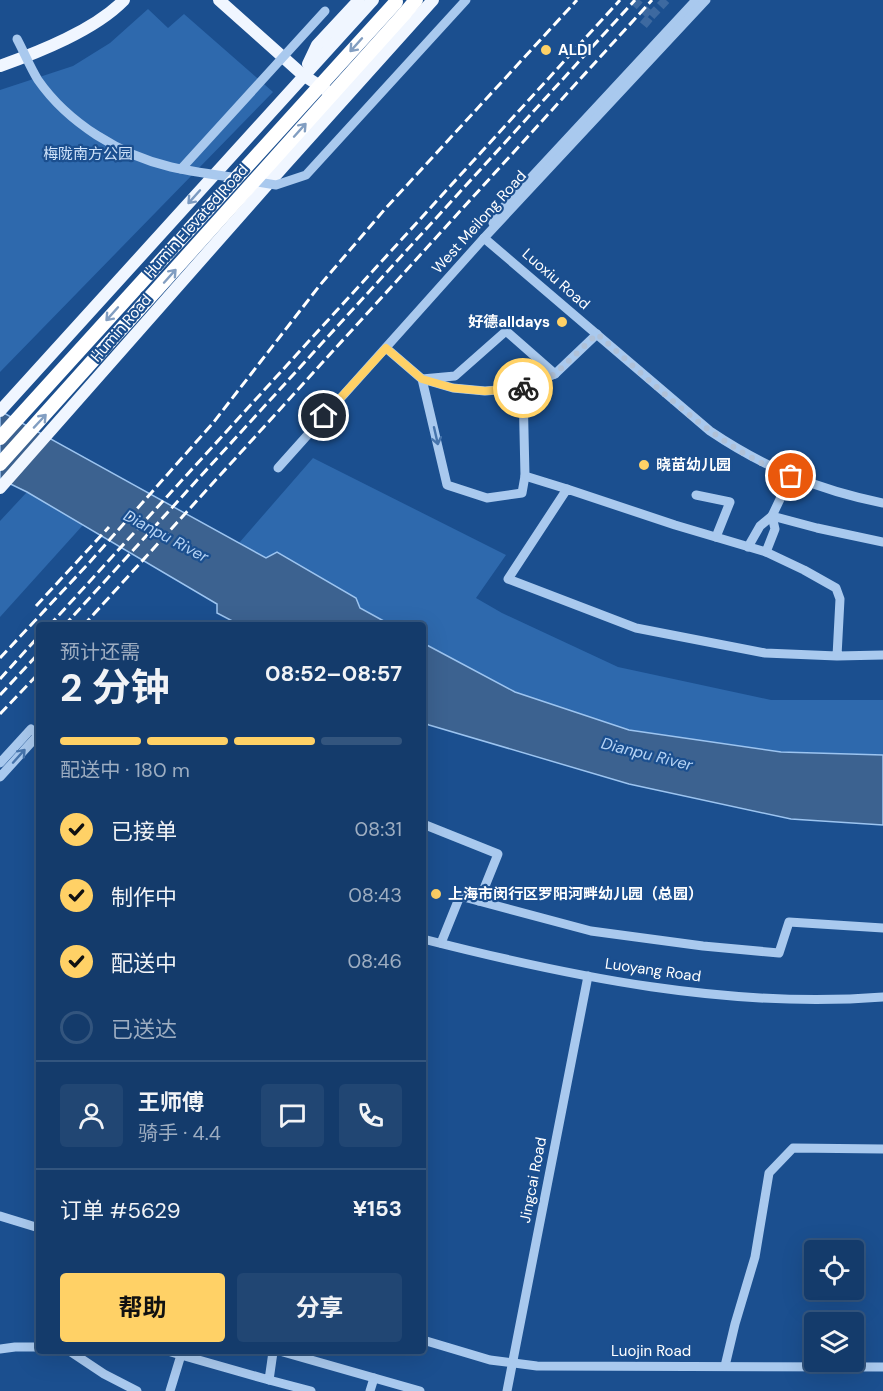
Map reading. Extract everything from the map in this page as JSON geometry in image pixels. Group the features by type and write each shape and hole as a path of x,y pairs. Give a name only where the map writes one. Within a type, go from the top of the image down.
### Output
{"highway":[{"name":"Humin Elevated Road","path":"0,438 398,0"},
{"name":"Humin Elevated Road","path":"0,464 416,0"}],"main road":[{"path":"0,66 43,51 113,11 124,0"},
{"path":"219,0 303,75 344,101"},
{"path":"303,75 317,45 359,0"},
{"path":"0,411 373,0"},
{"name":"Humin Road","path":"0,488 283,166 433,0"}],"street":[{"path":"17,39 38,79 58,104 80,123 107,141 137,156 182,169 276,184 306,175 466,0"},
{"path":"484,238 500,210 696,0"},
{"name":"West Meilong Road","path":"278,468 484,238 706,0"},
{"path":"182,169 325,11"},
{"name":"Luoxiu Road","path":"484,238 710,432 744,454 791,476 819,487 883,503"},
{"path":"422,379 455,376 506,331 555,374"},
{"path":"386,348 422,379 453,388 485,391 523,388 555,374 597,334"},
{"path":"422,379 447,485 487,498 522,493 525,476 523,388"},
{"path":"525,476 766,552 836,588 840,599 837,656"},
{"path":"748,546 760,526 772,516 791,476"},
{"path":"567,489 508,579 636,628 765,653 883,655"},
{"path":"696,495 730,502 716,537"},
{"path":"772,516 883,542"},
{"path":"766,552 775,529 772,516"},
{"path":"0,763 36,733"},
{"path":"0,777 36,733"},
{"path":"426,825 498,854 479,901"},
{"path":"441,943 460,896 591,931 779,953 789,922 883,928"},
{"name":"Luoyang Road","path":"426,940 588,976 731,996 801,999 883,997"},
{"name":"Jingcai Road","path":"507,1391 588,976"},
{"path":"725,1366 755,1257 770,1173 793,1148 883,1149"},
{"path":"0,1216 36,1227"},
{"name":"Luojin Road","path":"426,1341 490,1360 512,1364 883,1367"},
{"path":"0,1349 36,1347"},
{"path":"73,1354 104,1374 137,1391"},
{"path":"170,1391 176,1354"},
{"path":"179,1354 311,1391"},
{"path":"269,1380 273,1354"},
{"path":"290,1354 374,1378 403,1389 420,1391"},
{"path":"370,1391 374,1378"}],"green space":[{"name":"梅陇南方公园","path":"148,9 168,28 184,14 273,92 0,372 0,90 73,66 110,43"},
{"path":"313,458 506,555 476,598 502,613 618,667 771,700 883,700 883,755 781,752 629,730 515,693 426,645 426,622 386,622 360,608 356,598 277,553 266,558 239,543"},
{"path":"27,492 83,525 0,617 0,521"}],"water":[{"name":"Dianpu River","path":"0,411 266,558 277,552 356,598 360,608 386,622 234,622 217,613 217,604 27,492 0,479"},
{"name":"Dianpu River","path":"426,645 515,692 629,730 781,752 883,755 883,825 791,819 629,784 426,724"}],"tunnel":[{"path":"633,0 651,16 641,28"},
{"path":"651,16 666,0"}],"railway":[{"path":"0,658 89,563 213,423 320,285 385,209 577,0"},
{"path":"53,622 620,0"},
{"path":"68,622 635,0"},
{"path":"87,622 652,0"},
{"path":"36,606 109,527"},
{"path":"0,679 36,639"},
{"path":"0,695 36,656"},
{"path":"0,714 36,676"}],"way so far":[{"path":"523,388 555,374 597,334 710,432 744,454 791,476"}],"place":[{"name":"ALDI","path":"546,50"},
{"name":"好德alldays","path":"562,322"},
{"name":"晓苗幼儿园","path":"644,465"},
{"name":"上海市闵行区罗阳河畔幼儿园（总园）","path":"436,894"}],"route":[{"path":"324,416 386,348 422,379 453,388 485,391 523,388"}]}
